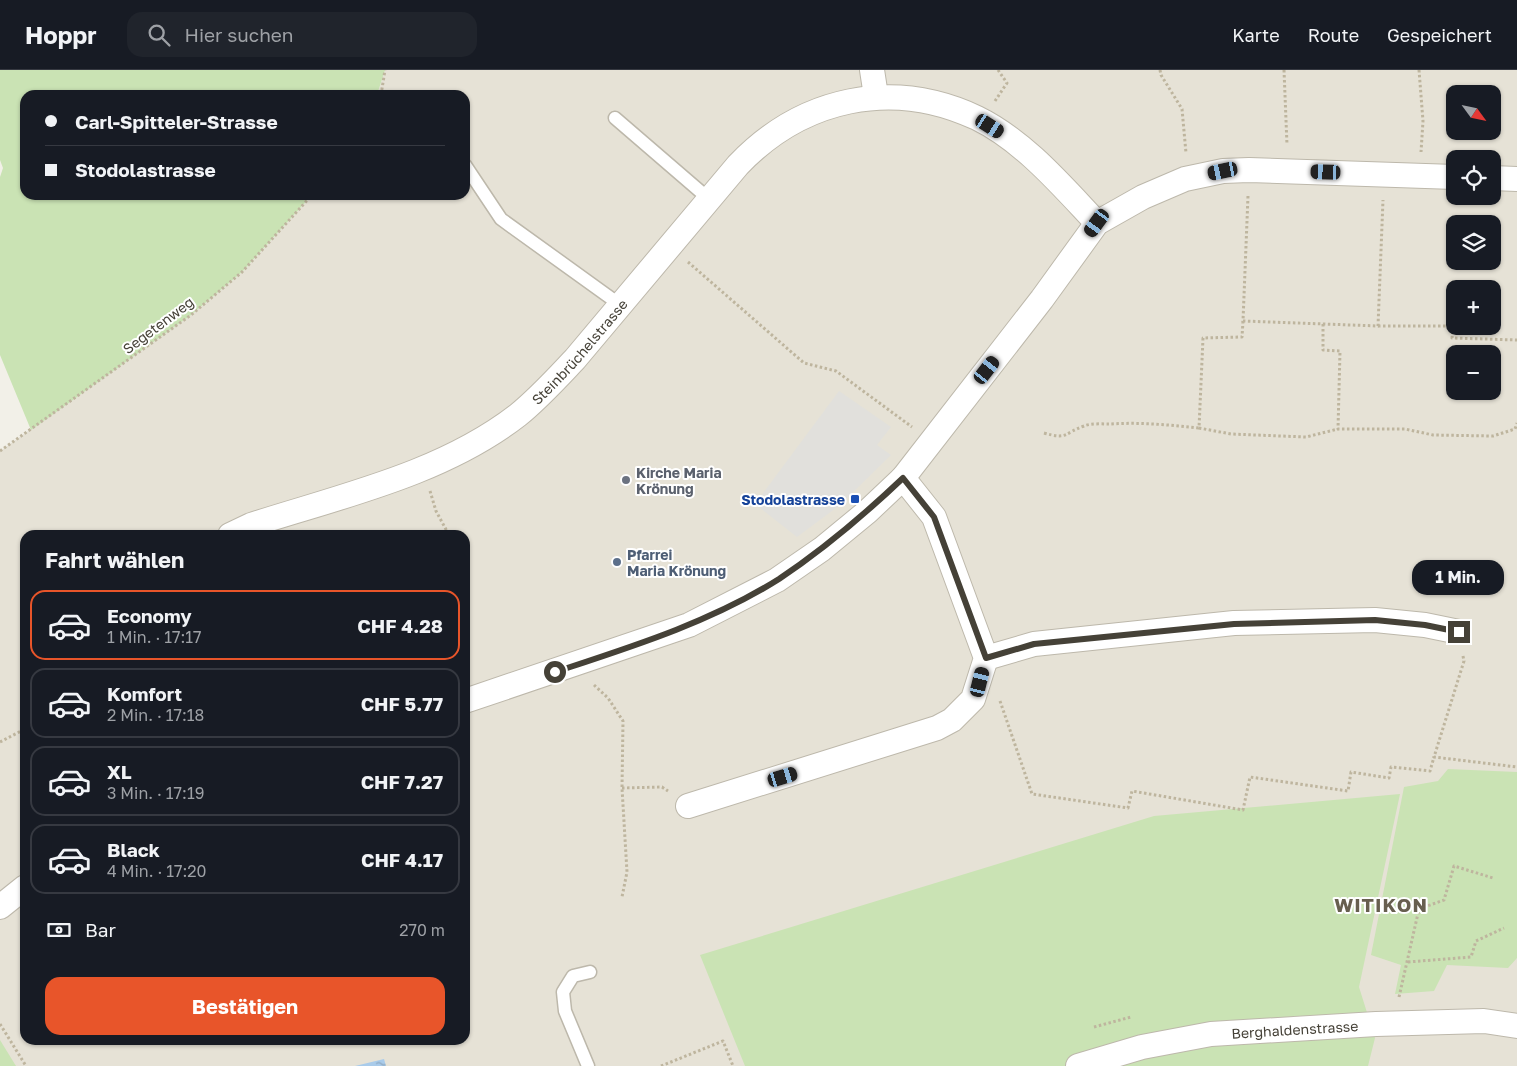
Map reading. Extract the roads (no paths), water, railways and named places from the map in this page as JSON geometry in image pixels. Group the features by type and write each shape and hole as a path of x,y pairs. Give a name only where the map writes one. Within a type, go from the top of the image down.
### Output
{"street":[{"path":"872,70 876,96"},
{"name":"Steinbrüchelstrasse","path":"240,530 423,470 485,438 518,415 547,389 575,359 669,245 752,151 796,120 841,103 876,96 941,104 978,119 1023,150 1097,223"},
{"path":"470,699 573,666 689,625 777,580 822,549 867,512 903,478 1042,299 1097,223 1143,197 1185,179 1223,171 1249,170 1446,177"},
{"path":"1501,178 1517,179"},
{"path":"688,806 937,728 952,720 972,699 986,658 934,517 903,478"},
{"path":"986,658 1034,644 1234,624 1375,620 1425,625 1459,632"},
{"path":"0,907 20,891"},
{"name":"Berghaldenstrasse","path":"1078,1066 1142,1048 1211,1034 1386,1024 1484,1021 1517,1026"}],"lane":[{"path":"615,118 709,199"},
{"path":"470,173 500,219 619,304"},
{"path":"588,1066 565,1011 563,992 574,976 590,972"}],"water":[{"path":"384,1059 386,1066 355,1066"}],"place":[{"name":"Kirche Maria Krönung","path":"626,480"},
{"name":"Stodolastrasse","path":"855,499"},
{"name":"Pfarrei Maria Krönung","path":"617,562"}],"district":[{"name":"WITIKON","path":"1381,904"}]}
